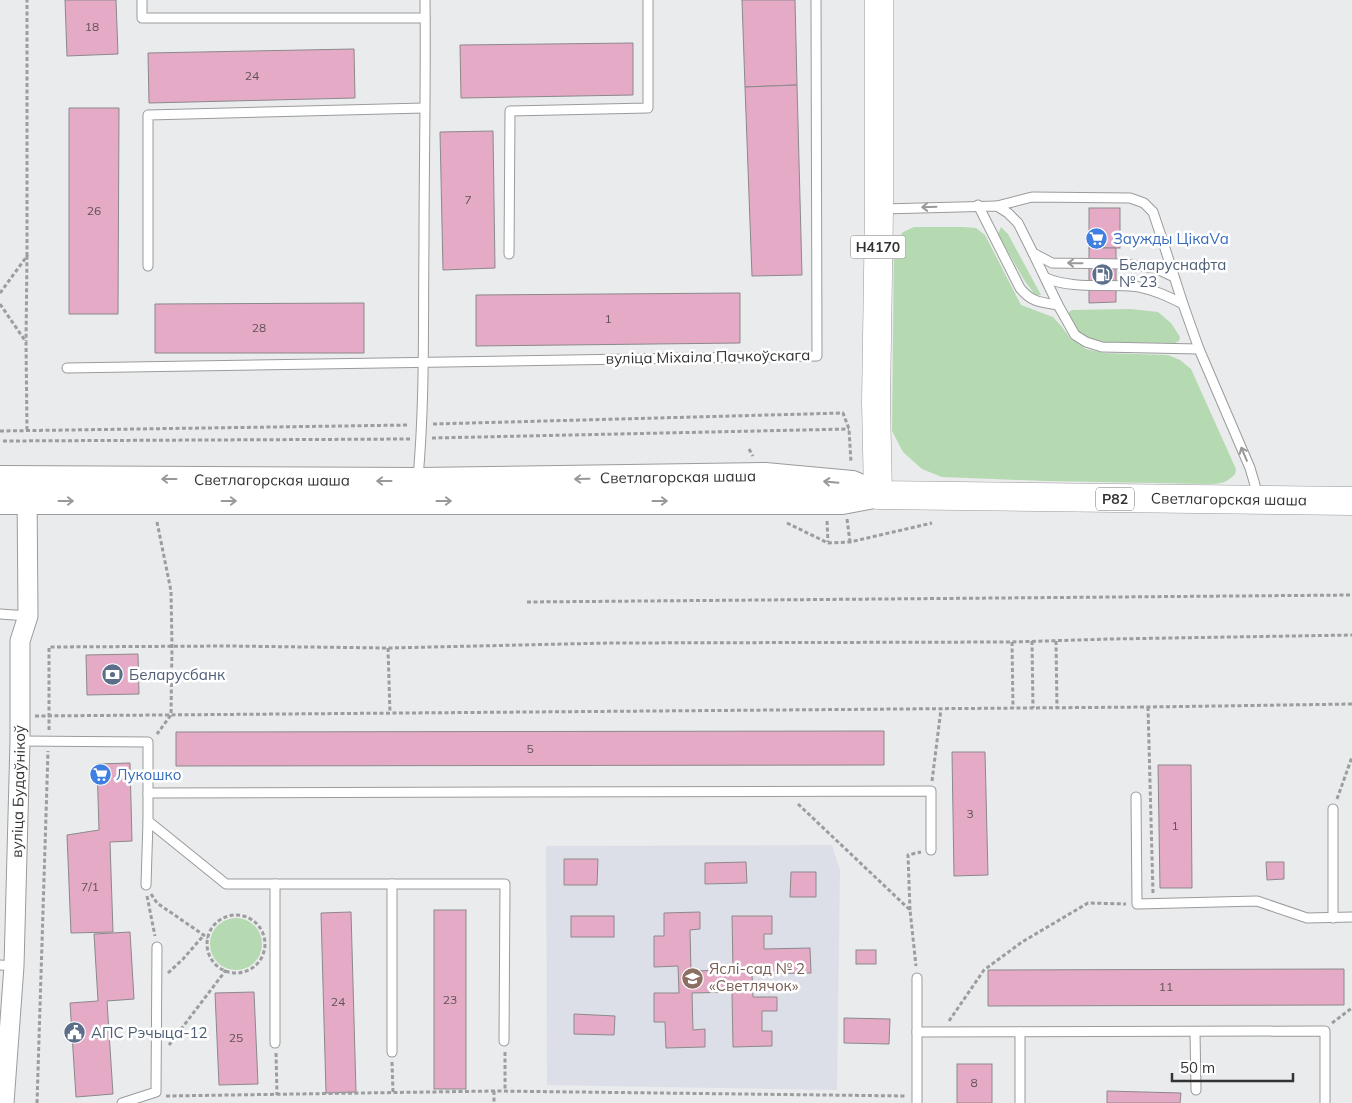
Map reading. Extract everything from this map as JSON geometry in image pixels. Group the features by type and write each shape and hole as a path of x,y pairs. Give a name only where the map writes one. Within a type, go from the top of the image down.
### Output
{"main road":[{"name":"Н4170","path":"878,0 876,402 878,495"},
{"name":"Светлагорская шаша","path":"0,479 27,490 418,481 765,476 852,484 878,495 1352,501"},
{"path":"0,502 27,490 842,501 878,495"}],"street":[{"name":"вуліца Будаўнікоў","path":"4,1103 7,966 20,741 20,641 28,616 27,490"}],"lane":[{"path":"142,0 142,18 425,18"},
{"path":"418,481 423,362 425,0"},
{"path":"509,254 510,111 648,108 648,0"},
{"name":"вуліца Міхаіла Пачкоўскага","path":"423,362 817,356 816,0"},
{"path":"148,266 148,115 424,108"},
{"path":"878,209 997,206 1032,197 1130,198 1144,203 1153,212 1182,304 1250,468 1255,485 1256,501"},
{"path":"978,205 1020,288 1026,296 1036,301 1058,304"},
{"path":"997,206 1008,213 1018,224 1075,335 1086,342 1102,347 1200,349"},
{"path":"1033,252 1052,263 1124,264 1155,268 1174,277"},
{"path":"1046,278 1057,283 1139,288 1162,293 1182,304"},
{"path":"67,368 423,362"},
{"path":"0,614 28,616"},
{"path":"20,741 148,742 146,886"},
{"path":"148,793 931,791 931,850"},
{"path":"1136,796 1137,904 1257,901 1307,918 1352,918"},
{"path":"1333,809 1333,918"},
{"path":"148,821 226,884 505,884 504,1041"},
{"path":"275,884 275,1043"},
{"path":"392,884 392,1052"},
{"path":"122,1103 156,1092 157,946"},
{"path":"917,978 917,1100"},
{"path":"917,1032 1325,1031 1325,1103"},
{"path":"1020,1032 1020,1103"},
{"path":"1195,1032 1196,1090"}],"path":[{"path":"27,430 28,0"},
{"path":"0,293 27,256"},
{"path":"0,304 26,342"},
{"path":"827,516 828,543"},
{"path":"841,517 847,518 850,542"},
{"path":"149,745 171,715 171,591 166,560 156,522"},
{"path":"784,522 828,543 850,542 932,522"},
{"path":"527,602 1352,595"},
{"path":"37,1103 49,716 49,647 388,648 609,643 1032,642 1352,635"},
{"path":"1056,641 1057,708"},
{"path":"1012,642 1013,708"},
{"path":"1032,642 1034,708"},
{"path":"388,648 390,713"},
{"path":"20,716 1352,704"},
{"path":"1148,707 1153,903"},
{"path":"931,791 941,709"},
{"path":"1333,809 1352,757"},
{"path":"785,791 910,910"},
{"path":"917,978 910,910 908,855 931,850"},
{"path":"146,886 157,903 208,938"},
{"path":"146,886 157,946"},
{"path":"942,1032 984,970 1022,942 1088,903 1137,904"},
{"path":"231,916 242,916 256,923 260,928 265,943 260,959 252,967 242,972 231,972 216,964 210,955 208,938 220,920 231,916"},
{"path":"157,984 184,959 204,935"},
{"path":"156,1062 226,970"},
{"path":"1321,1031 1352,1008"},
{"path":"504,1041 505,1091"},
{"path":"275,1043 277,1094"},
{"path":"392,1052 394,1092"},
{"path":"494,1091 494,1103"},
{"path":"156,1092 167,1097 505,1091 917,1100"}],"shaded area":[{"name":"Яслі-сад № 2 «Светлячок»","path":"832,845 840,870 837,1090 547,1085 546,846"}],"green space":[{"path":"914,227 976,228 985,235 1021,305 1053,317 1071,339 1086,349 1104,353 1168,355 1180,360 1191,369 1236,469 1235,474 1223,482 1208,484 942,477 922,469 903,452 892,431 894,243 903,232"},
{"path":"1001,227 1008,234 1041,295 1036,296 1024,280 998,234"},
{"path":"1131,309 1158,312 1171,323 1180,337 1179,341 1175,343 1105,342 1088,339 1079,333 1069,316 1069,312 1072,310"},
{"path":"231,918 241,918 255,925 262,939 262,949 255,963 241,970 231,970 221,966 214,959 210,949 210,939 214,929 221,922"}],"building":[{"path":"65,0 116,0 118,54 67,56"},
{"path":"742,0 795,0 797,85 745,87"},
{"path":"633,43 633,95 461,98 460,45"},
{"path":"354,49 355,98 149,103 148,53"},
{"path":"797,85 802,275 752,276 745,87"},
{"path":"69,108 119,108 118,314 69,314"},
{"path":"493,131 495,268 443,270 440,132"},
{"path":"1089,208 1120,208 1120,248 1089,248"},
{"path":"1089,248 1116,248 1116,302 1089,303"},
{"path":"740,293 740,343 476,346 476,295"},
{"path":"364,303 364,353 155,353 155,304"},
{"name":"Беларусбанк","path":"138,654 139,694 87,695 86,655"},
{"path":"884,731 884,765 176,766 176,732"},
{"path":"952,752 985,752 988,875 954,876"},
{"path":"130,763 132,841 110,842 113,932 71,933 67,835 99,830 97,764"},
{"path":"1158,765 1191,765 1192,888 1160,888"},
{"path":"564,859 598,859 597,885 564,885"},
{"path":"746,862 747,883 705,884 705,863"},
{"path":"1266,862 1284,862 1284,879 1267,880"},
{"path":"791,872 816,872 816,897 790,897"},
{"path":"434,910 466,910 466,1089 434,1089"},
{"path":"351,912 356,1092 326,1093 321,913"},
{"path":"700,912 700,929 690,930 691,971 733,970 732,916 772,916 772,934 764,934 764,949 810,948 811,973 752,974 753,997 777,997 777,1011 762,1011 762,1031 772,1031 772,1046 733,1047 732,992 692,993 693,1030 705,1029 705,1047 666,1048 665,1022 654,1022 654,993 679,993 678,966 654,967 654,936 664,936 664,913"},
{"path":"571,916 614,916 614,937 571,937"},
{"path":"130,932 134,999 107,1001 113,1094 76,1097 70,1003 98,1001 94,934"},
{"path":"856,950 876,950 876,964 856,964"},
{"path":"1344,969 1344,1005 988,1006 988,970"},
{"path":"254,992 258,1084 219,1085 215,993"},
{"path":"574,1014 615,1016 614,1035 574,1034"},
{"path":"844,1018 890,1019 889,1044 844,1043"},
{"path":"957,1064 992,1064 992,1103 957,1103"},
{"path":"1107,1091 1181,1093 1180,1103 1107,1103"}],"place":[{"name":"Заужды ЦікаVа","path":"1097,239"},
{"name":"Беларуснафта № 23","path":"1103,274"},
{"name":"Беларусбанк","path":"113,675"},
{"name":"Лукошко","path":"100,775"},
{"name":"Яслі-сад № 2 «Светлячок»","path":"693,978"},
{"name":"АПС Рэчыца-12","path":"75,1033"}]}
